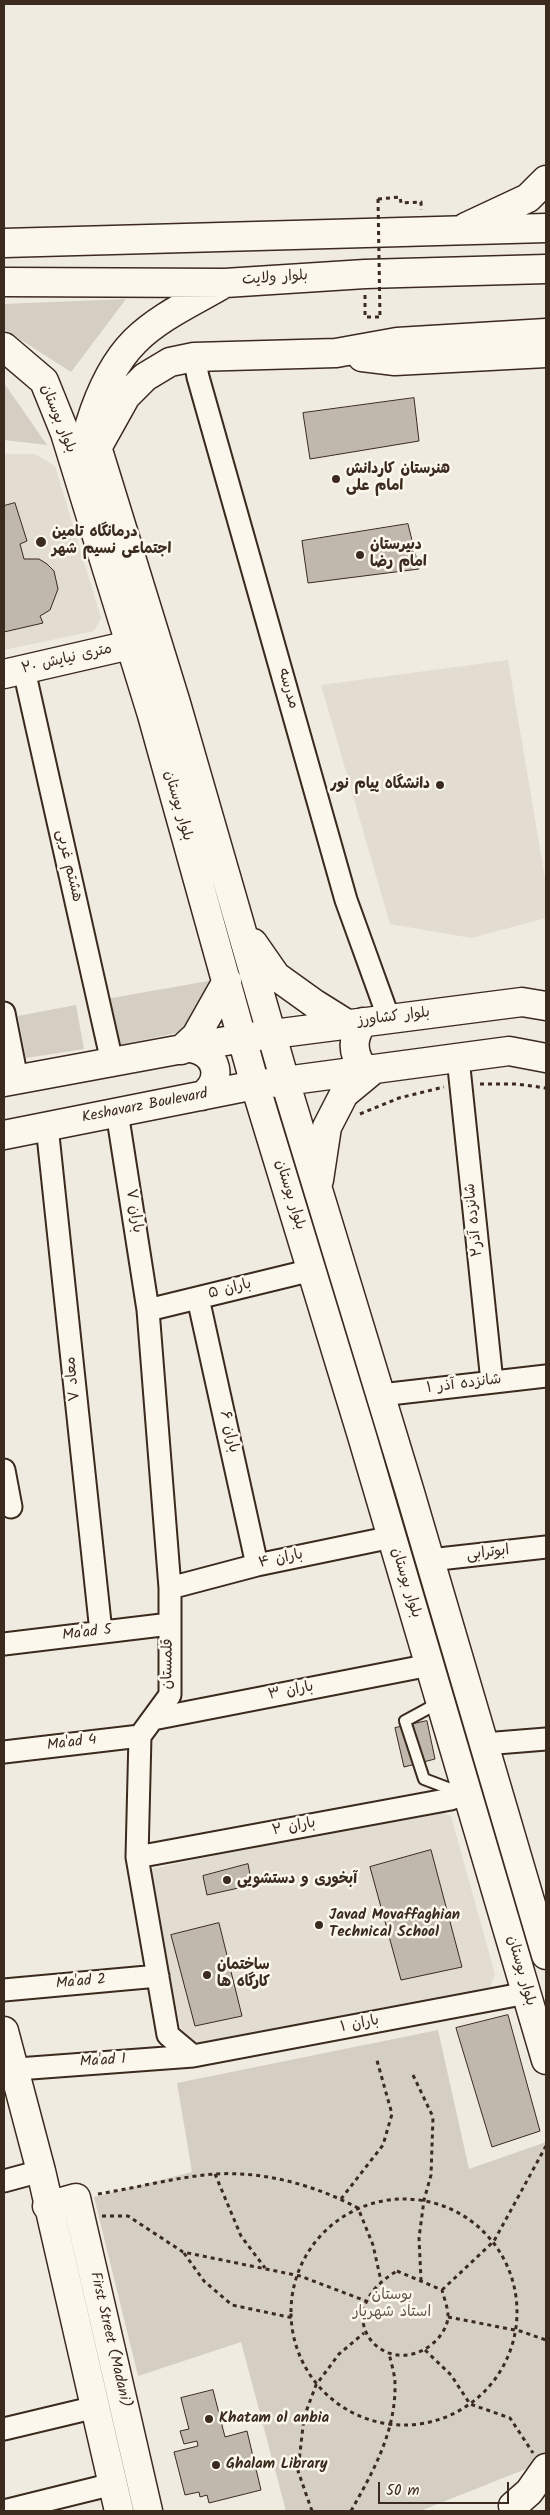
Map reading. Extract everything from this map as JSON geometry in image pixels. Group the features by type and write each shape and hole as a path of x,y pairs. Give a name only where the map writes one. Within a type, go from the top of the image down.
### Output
{"main road":[{"path":"455,232 528,198 546,180"},
{"path":"4,243 546,228"},
{"name":"بلوار ولایت","path":"4,282 225,283 365,274 546,269"},
{"name":"بلوار بوستان","path":"225,283 164,318 135,341 112,372 97,400 84,435 130,646 242,1038 430,1665 440,1701 460,1797 527,1993 546,2060"},
{"path":"84,435 145,377 170,362 194,357 336,353 397,342 546,333"},
{"name":"بلوار بوستان","path":"4,347 44,381 84,435 176,703 318,1189 545,1948"},
{"path":"336,353 394,362 546,353"},
{"name":"۲۰ متری نیایش","path":"14,672 130,646"},
{"path":"242,927 276,976 315,1004 366,1022 354,1042 356,1057 369,1070"},
{"path":"186,1049 196,1036 227,981"},
{"name":"بلوار کشاورز","path":"242,1038 522,1002 546,1006"},
{"path":"11,1080 242,1038"},
{"path":"186,1049 201,1050 209,1055 214,1063 216,1072 210,1090 202,1096"},
{"path":"286,1081 369,1070 459,1071 509,1051 546,1058"},
{"path":"318,1189 327,1127 344,1094 369,1070"},
{"name":"Keshavarz Boulevard","path":"4,1134 256,1085 286,1081"},
{"path":"380,1496 409,1489"},
{"name":"First Street (Madani)","path":"4,2031 9,2069 41,2172 119,2511"},
{"path":"48,2206 78,2207"},
{"name":"First Street (Madani)","path":"78,2207 148,2511"},
{"path":"96,2407 123,2399"},
{"path":"507,2508 546,2477"}],"street":[{"name":"مدرسه","path":"194,357 346,900 366,1022"},
{"name":"هشتم غربی","path":"14,672 112,1062"},
{"path":"4,1013 11,1080"},
{"name":"شانزده آذر۲","path":"459,1071 492,1382"},
{"name":"باران ۷","path":"117,1112 148,1310"},
{"name":"معاد ۷","path":"47,1126 101,1632"},
{"name":"باران ۵","path":"148,1310 312,1270"},
{"name":"باران ۶","path":"198,1298 257,1565"},
{"name":"قلمستان","path":"146,1728 170,1695 170,1588 148,1310"},
{"name":"شانزده آذر ۱","path":"381,1395 546,1376"},
{"path":"4,1470 10,1507"},
{"name":"باران ۴","path":"170,1588 257,1565 392,1537"},
{"name":"ابوترابی","path":"430,1560 546,1547"},
{"name":"Ma'ad 5","path":"4,1644 170,1624"},
{"name":"باران ۳","path":"146,1728 430,1665"},
{"path":"146,1728 137,1858 168,2035 193,2056"},
{"name":"Ma'ad 4","path":"4,1752 146,1728"},
{"path":"484,1744 546,1739"},
{"name":"باران ۲","path":"137,1858 460,1797"},
{"name":"Ma'ad 2","path":"4,1990 158,1976"},
{"name":"باران ۱","path":"193,2056 527,1993"},
{"name":"Ma'ad 1","path":"9,2069 193,2056"},
{"path":"4,2182 41,2172"},
{"path":"4,2429 96,2407"},
{"path":"4,2511 113,2484"}],"lane":[{"path":"440,1701 405,1721 424,1779 460,1797"}],"path":[{"path":"365,309 365,317 380,317 378,199 400,197 400,204 421,202"},
{"path":"327,1127 459,1071 517,1084 546,1088"},
{"path":"341,2199 383,2145 392,2114 376,2057"},
{"path":"413,2075 433,2117 431,2175 424,2200 419,2238 422,2280"},
{"path":"442,2290 494,2241 546,2146"},
{"path":"215,2174 242,2236 265,2269"},
{"path":"78,2207 215,2174 258,2175 330,2193 358,2208 373,2245 381,2281"},
{"path":"392,2196 424,2200 470,2218 494,2241 512,2268 513,2300 520,2331 502,2367 470,2404 428,2424 390,2426 351,2415 316,2385 294,2341 292,2296 306,2262 335,2218 358,2208 392,2196"},
{"path":"78,2207 128,2216 183,2252 204,2281 232,2305 293,2318"},
{"path":"183,2252 300,2276 366,2301"},
{"path":"397,2271 442,2290 448,2317 439,2340 425,2350 407,2355 389,2353 378,2347 364,2334 362,2320 366,2301 381,2281 397,2271"},
{"path":"448,2317 520,2331 546,2340"},
{"path":"312,2511 298,2470 304,2417 316,2385 339,2354 364,2334"},
{"path":"425,2350 451,2375 470,2404 510,2418 546,2477"},
{"path":"351,2511 379,2460 390,2426 395,2383 389,2353"}],"shaded area":[{"name":"درمانگاه تامین اجتماعی نسیم شهر","path":"4,454 35,454 55,466 101,618 94,631 4,650"},
{"name":"دانشگاه پیام نور","path":"508,660 546,884 546,918 471,938 390,924 321,685"},
{"name":"Javad Movaffaghian Technical School","path":"435,1810 451,1816 495,1974 490,1987 196,2043 182,2032 146,1877 151,1869"}],"green space":[{"path":"126,299 71,372 4,329 4,304"},
{"path":"4,383 47,445 4,440"},
{"path":"214,980 225,1023 119,1045 106,999"},
{"path":"76,1005 84,1049 26,1058 18,1016"},
{"name":"بوستان استاد شهریار","path":"438,2030 469,2169 546,2142 546,2461 420,2511 286,2511 241,2342 138,2376 94,2197 192,2172 177,2083"}],"building":[{"path":"414,398 419,441 310,459 303,413"},
{"path":"15,503 27,541 20,544 24,559 39,559 47,564 54,571 58,589 50,610 40,616 43,623 4,632 4,506"},
{"name":"دبیرستان امام رضا","path":"408,524 419,569 308,583 302,541"},
{"path":"427,1721 435,1759 404,1767 395,1728"},
{"path":"431,1850 462,1967 401,1980 370,1867"},
{"name":"آبخوری و دستشویی","path":"248,1864 252,1885 207,1895 203,1876"},
{"name":"ساختمان کارگاه ها","path":"219,1923 242,2016 195,2026 171,1935"},
{"path":"508,2015 540,2131 492,2147 456,2028"},
{"path":"213,2390 225,2437 247,2431 261,2490 209,2503 207,2495 200,2497 199,2492 185,2495 174,2452 198,2446 197,2441 184,2444 180,2431 189,2429 181,2398"}],"place":[{"name":"هنرستان کاردانش امام علی","path":"336,479"},
{"name":"درمانگاه تامین اجتماعی نسیم شهر","path":"41,542"},
{"name":"دبیرستان امام رضا","path":"360,555"},
{"name":"دانشگاه پیام نور","path":"440,785"},
{"name":"آبخوری و دستشویی","path":"227,1880"},
{"name":"Javad Movaffaghian Technical School","path":"319,1925"},
{"name":"ساختمان کارگاه ها","path":"207,1975"},
{"name":"Khatam ol anbia","path":"209,2419"},
{"name":"Ghalam Library","path":"216,2465"}]}
